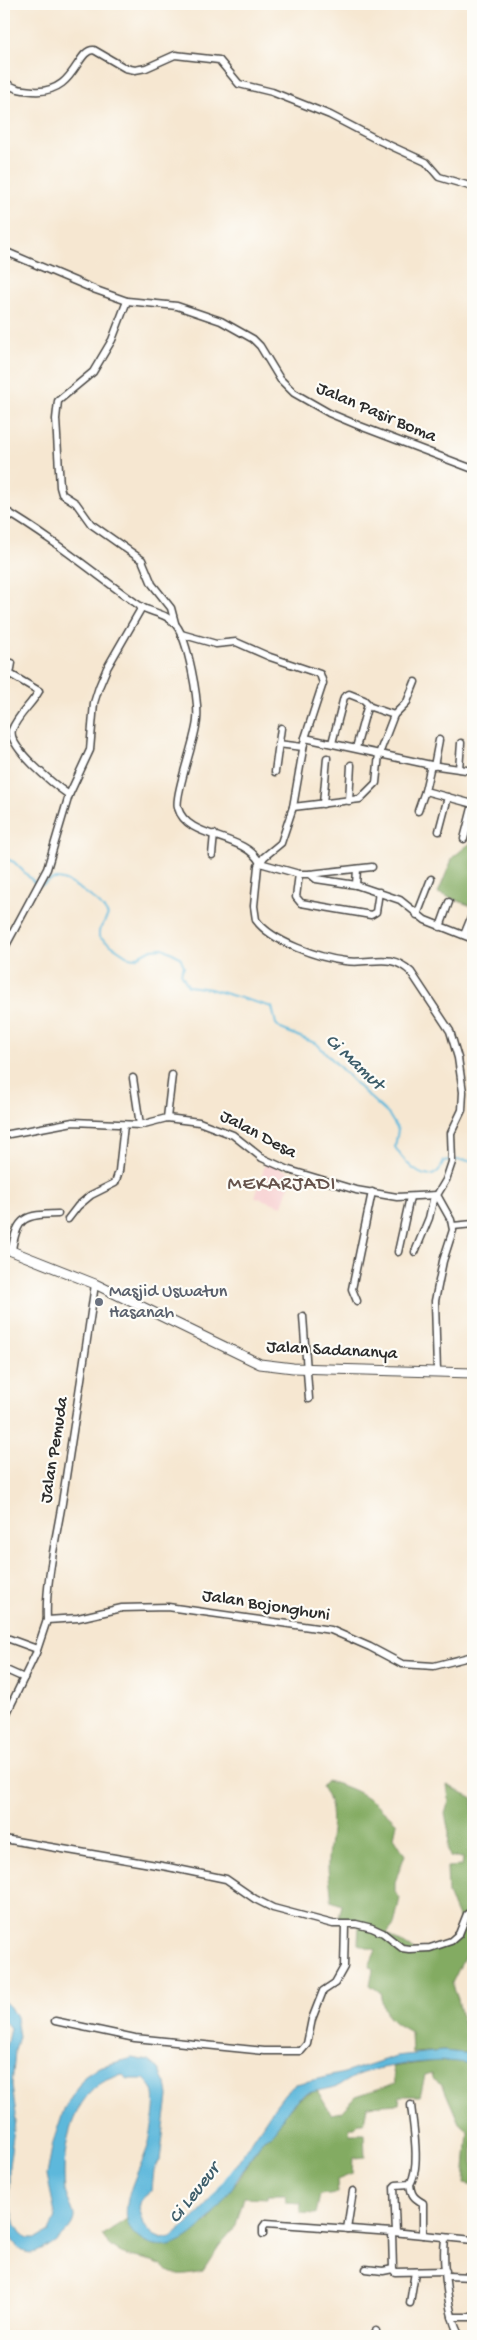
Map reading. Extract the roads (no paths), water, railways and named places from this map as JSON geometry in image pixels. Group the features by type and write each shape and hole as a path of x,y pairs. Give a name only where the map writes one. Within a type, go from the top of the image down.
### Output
{"street":[{"path":"4,80 12,88 21,90 38,91 54,88 73,75 85,52 90,50 94,50 125,68 135,70 146,68 175,55 214,58 223,63 240,84 272,92 330,115 426,162 439,177 473,187"},
{"name":"Jalan Pasir Boma","path":"4,251 127,301 177,306 221,321 253,339 260,346 280,379 294,393 344,419 473,469"},
{"path":"127,301 112,340 93,372 58,401 56,419 62,494 76,503 91,524 142,560 152,584 171,608 175,623 181,634 193,678 198,719 177,805 185,819 204,831 248,848 256,855 260,863 254,910 258,924 289,944 326,958 346,962 385,959 398,962 411,972 450,1031 463,1092 462,1110 451,1133 452,1160 446,1180 436,1196 415,1252"},
{"path":"4,510 42,534 142,607 157,612 175,623"},
{"path":"4,949 55,850 69,795 92,742 93,710 99,687 110,662 142,607"},
{"path":"181,634 216,644 236,642 270,657 320,674 323,683 305,738 293,807 281,843 260,863"},
{"path":"12,663 10,674 39,691 13,728 14,740 50,781 69,795"},
{"path":"293,807 349,801 363,797 376,783 379,754 394,715 407,702 415,682"},
{"path":"332,743 346,696 349,694 368,702 356,748"},
{"path":"368,706 394,715"},
{"path":"275,772 281,728"},
{"path":"305,738 432,766 473,771"},
{"path":"418,811 439,740"},
{"path":"460,769 461,743"},
{"path":"278,744 303,747"},
{"path":"324,804 327,758"},
{"path":"349,801 351,765"},
{"path":"425,791 473,804 464,839"},
{"path":"439,831 448,797"},
{"path":"212,855 214,834"},
{"path":"260,863 299,874 372,867"},
{"path":"356,886 357,868"},
{"path":"299,874 296,897 301,903 371,916 376,912 379,892"},
{"path":"310,874 316,878 379,892 400,900 416,915 440,927 473,939"},
{"path":"416,915 431,879"},
{"path":"440,927 449,902"},
{"path":"464,935 473,913"},
{"path":"167,1118 172,1075"},
{"path":"133,1078 140,1125"},
{"name":"Jalan Desa","path":"4,1135 63,1123 96,1122 140,1125 167,1118 204,1123 237,1138 262,1158 289,1170 356,1190 410,1197 436,1196"},
{"path":"68,1219 78,1206 91,1195 115,1183 119,1171 124,1125"},
{"path":"357,1301 352,1293 352,1289 361,1235 372,1192"},
{"path":"436,1196 453,1226 443,1261 435,1301 437,1372"},
{"path":"398,1252 410,1197"},
{"path":"8,1249 22,1220 28,1217 58,1214"},
{"path":"453,1226 473,1224"},
{"name":"Jalan Sadananya","path":"8,1249 95,1284 251,1361 280,1367 473,1373"},
{"name":"Jalan Pemuda","path":"4,1719 37,1649 44,1624 47,1620 47,1604 54,1552 85,1362 95,1284"},
{"path":"302,1316 309,1399"},
{"name":"Jalan Bojonghuni","path":"47,1620 78,1618 122,1608 168,1606 331,1630 370,1647 402,1664 434,1666 473,1656"},
{"path":"4,1638 37,1649"},
{"path":"4,1670 24,1678"},
{"path":"4,1839 168,1866 226,1879 272,1908 333,1924 356,1924 372,1928 383,1933 402,1948 416,1949 442,1945 450,1941 459,1934 467,1914 473,1912"},
{"path":"56,2021 135,2038 264,2051 301,2051 307,2044 312,2019 324,1991 335,1983 344,1967 342,1954 345,1925"},
{"path":"411,2105 416,2141 412,2181 410,2184 415,2199 423,2203 423,2235"},
{"path":"393,2269 394,2187 396,2185 410,2184"},
{"path":"347,2229 353,2191"},
{"path":"263,2234 263,2227 266,2224 394,2232 473,2240"},
{"path":"445,2238 446,2274 452,2317 454,2327 460,2336"},
{"path":"366,2270 383,2271 393,2269 396,2272 473,2277"},
{"path":"410,2303 415,2272"},
{"path":"452,2317 473,2317"}],"water":[{"path":"4,2001 16,2018 19,2036 15,2051 12,2086 16,2114 9,2166 9,2199 16,2225 27,2238 37,2238 49,2231 56,2218 47,2175 53,2142 64,2109 84,2077 99,2067 132,2058 148,2061 159,2069 166,2083 168,2096 160,2160 154,2170 152,2190 141,2200 139,2208 144,2224 153,2235 162,2239 171,2237 194,2218 217,2193 273,2109 285,2093 296,2084 344,2073 396,2056 443,2051 473,2054 473,2065 448,2061 399,2065 369,2071 355,2076 338,2086 304,2095 291,2106 274,2131 261,2141 211,2216 195,2232 178,2243 160,2247 141,2240 131,2231 127,2220 129,2194 144,2157 152,2128 154,2112 153,2092 150,2085 144,2079 128,2079 123,2075 106,2080 93,2090 82,2103 68,2137 64,2173 65,2190 74,2218 72,2225 46,2248 30,2253 18,2247 8,2233 4,2222 4,2056 10,2028 4,2021"}],"waterway":[{"name":"Ci Mamut","path":"4,858 14,862 36,884"},
{"name":"Ci Mamut","path":"41,885 53,879 61,880 68,882 92,898 108,915 99,931 99,937 129,957 135,958 152,949 163,948 180,957 184,966 181,973 188,986 210,989 272,1007 276,1024 281,1029 317,1044 389,1115 398,1130 395,1147 412,1168 419,1173 433,1175 439,1170 444,1161 449,1160"},
{"name":"Ci Mamut","path":"454,1160 473,1161"},
{"name":"Ci Leueur","path":"211,2199 233,2169"}],"place":[{"name":"Masjid Uswatun Hasanah","path":"99,1302"}],"district":[{"name":"MEKARJADI","path":"282,1185"}]}
